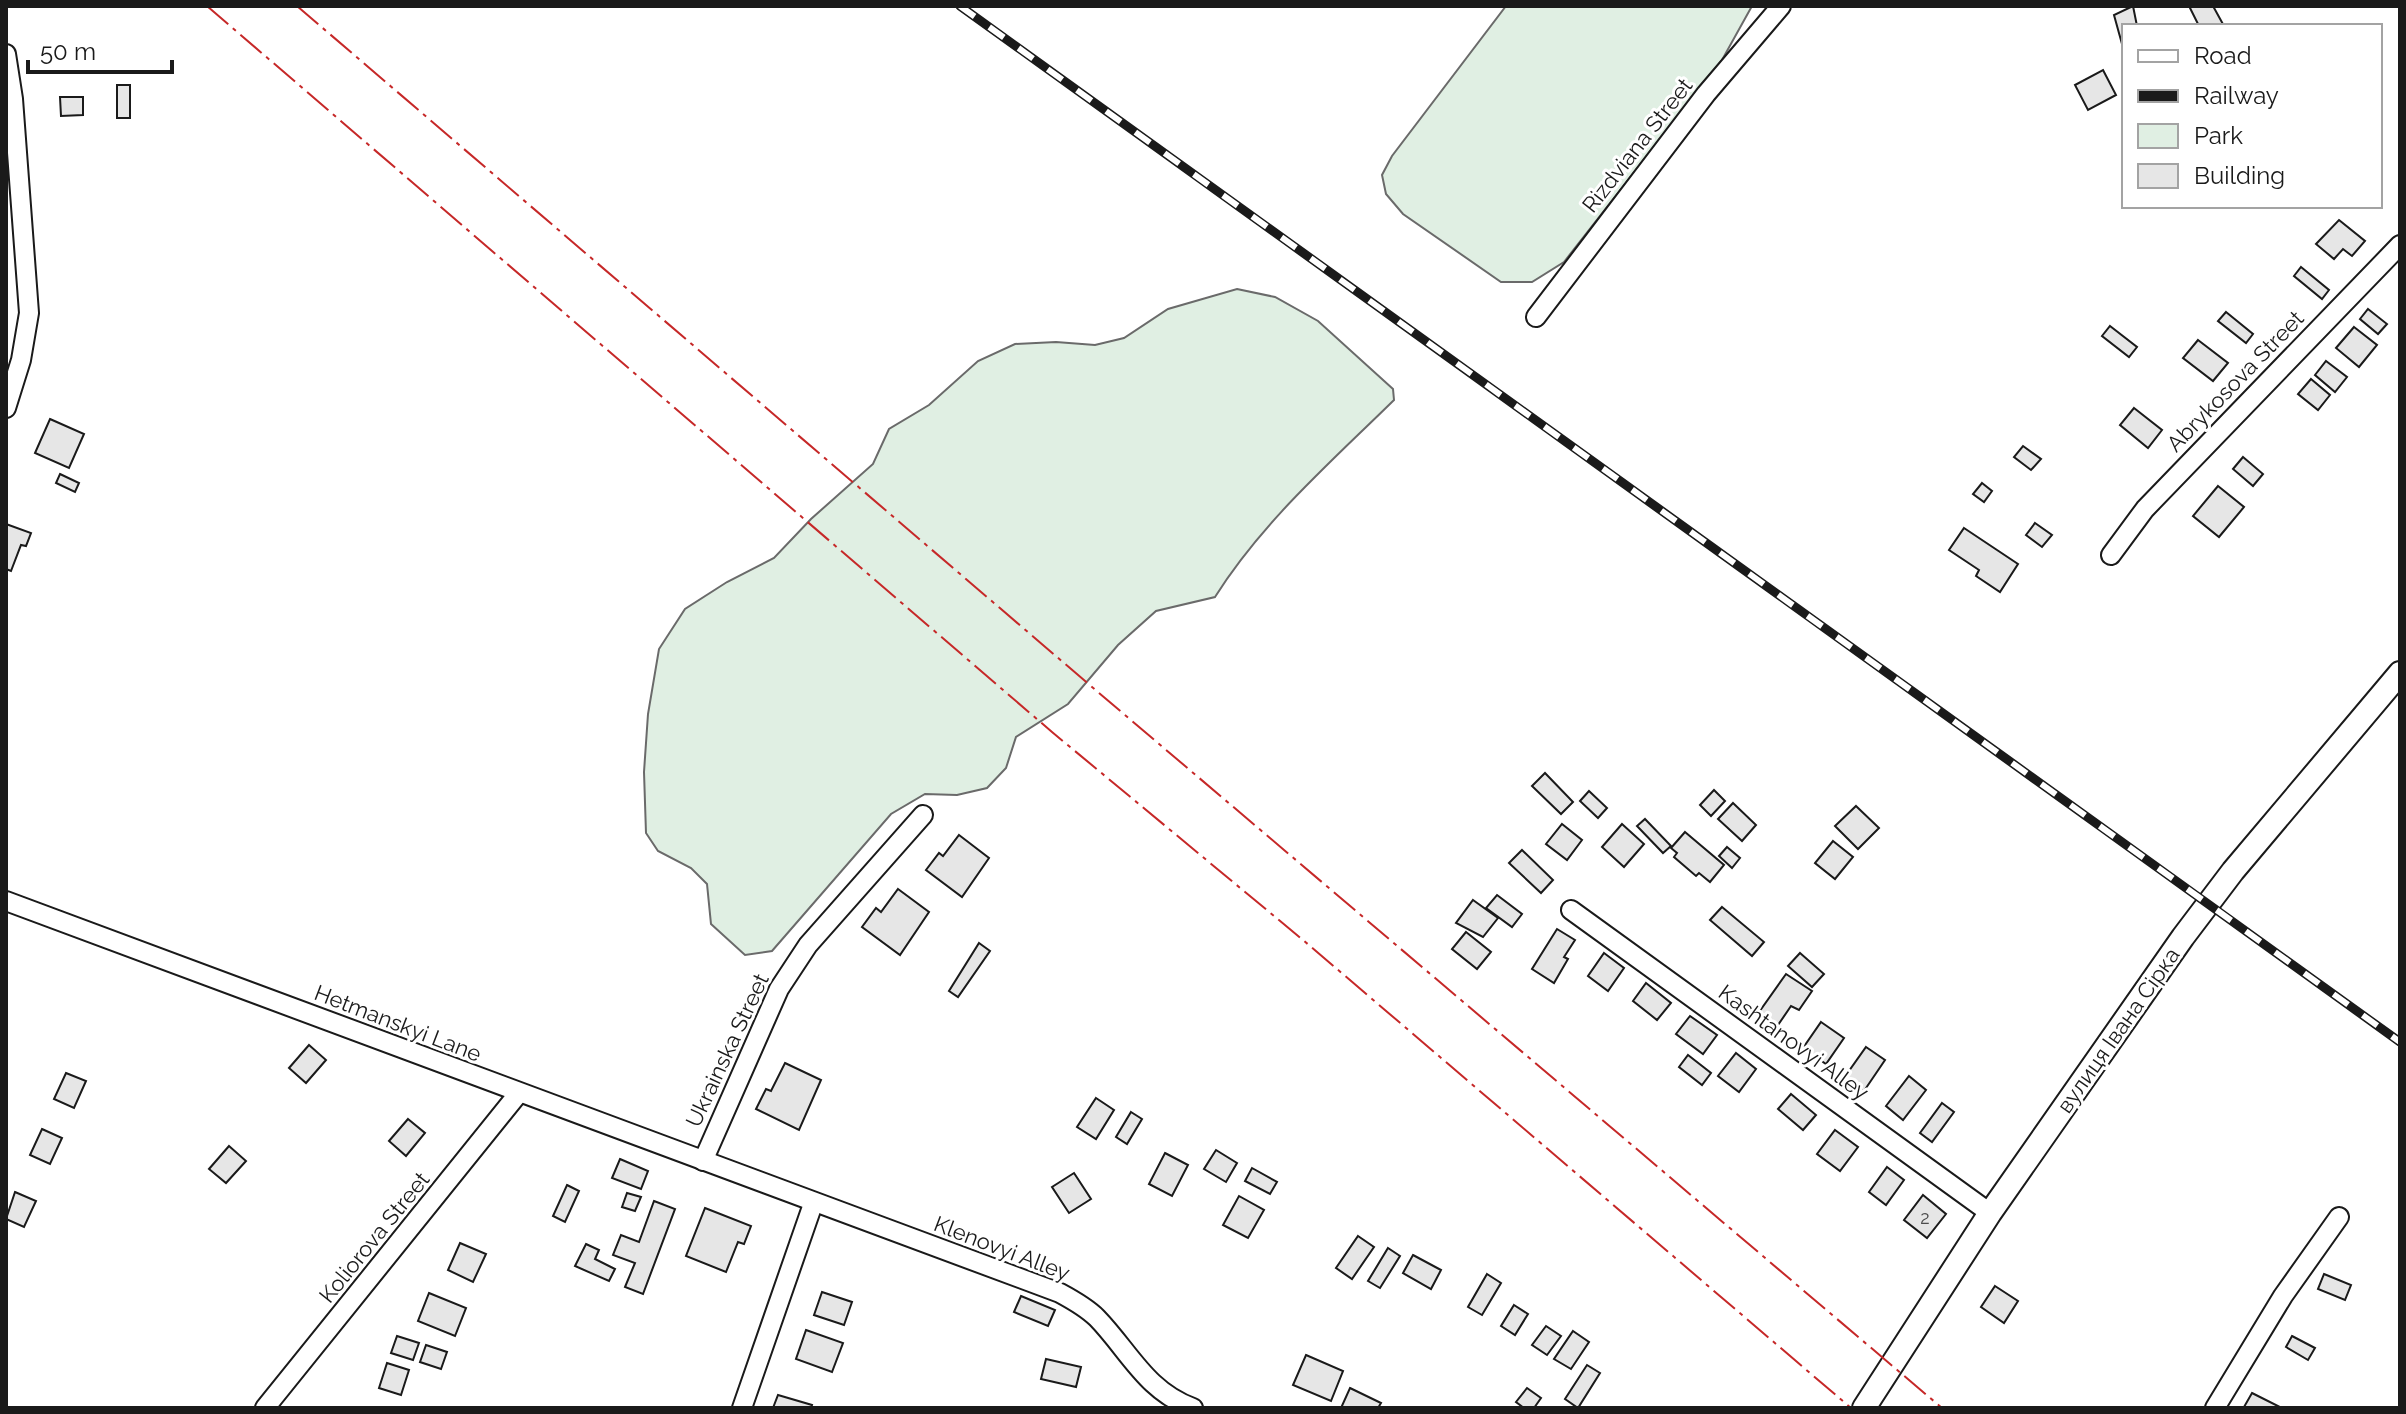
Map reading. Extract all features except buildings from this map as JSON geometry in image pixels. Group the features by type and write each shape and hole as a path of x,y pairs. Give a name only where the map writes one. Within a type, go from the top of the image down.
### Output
{"street":[{"name":"Rizdviana Street","path":"1536,317 1706,94 1781,6"},
{"path":"6,54 15,115 29,313 21,360 6,408"},
{"name":"Abrykosova Street","path":"2111,555 2145,509 2400,245"},
{"name":"вулиця Івана Сірка","path":"1864,1408 1990,1213 2233,871 2400,673"},
{"name":"Ukrainska Street","path":"703,1161 779,989 808,945 923,815"},
{"name":"Hetmanskyi Lane","path":"6,901 703,1161"},
{"name":"Kashtanovyi Alley","path":"1571,910 1990,1213"},
{"name":"Koliorova Street","path":"265,1408 518,1094"},
{"name":"Klenovyi Alley","path":"703,1161 1060,1293 1097,1318 1134,1367 1156,1387 1189,1407"},
{"path":"742,1408 813,1204"},
{"path":"2215,1408 2283,1296 2339,1217"}],"green space":[{"path":"1506,6 1752,6 1722,60 1564,262 1532,282 1501,282 1403,214 1386,194 1382,175 1392,156"},
{"path":"1237,289 1275,297 1318,321 1393,389 1394,400 1276,518 1215,597 1156,611 1118,645 1068,704 1016,737 1006,768 987,788 957,795 925,794 891,814 772,951 745,955 711,924 707,884 691,868 658,851 646,833 644,772 648,714 659,649 685,609 727,582 774,558 811,519 873,464 889,429 929,405 978,361 1015,344 1056,342 1095,345 1124,338 1168,309"}],"railway":[{"path":"960,6 2400,1042"}],"power":[{"path":"207,6 1052,732 1303,940 1851,1408"},
{"path":"297,6 1099,693 1942,1408"}]}
